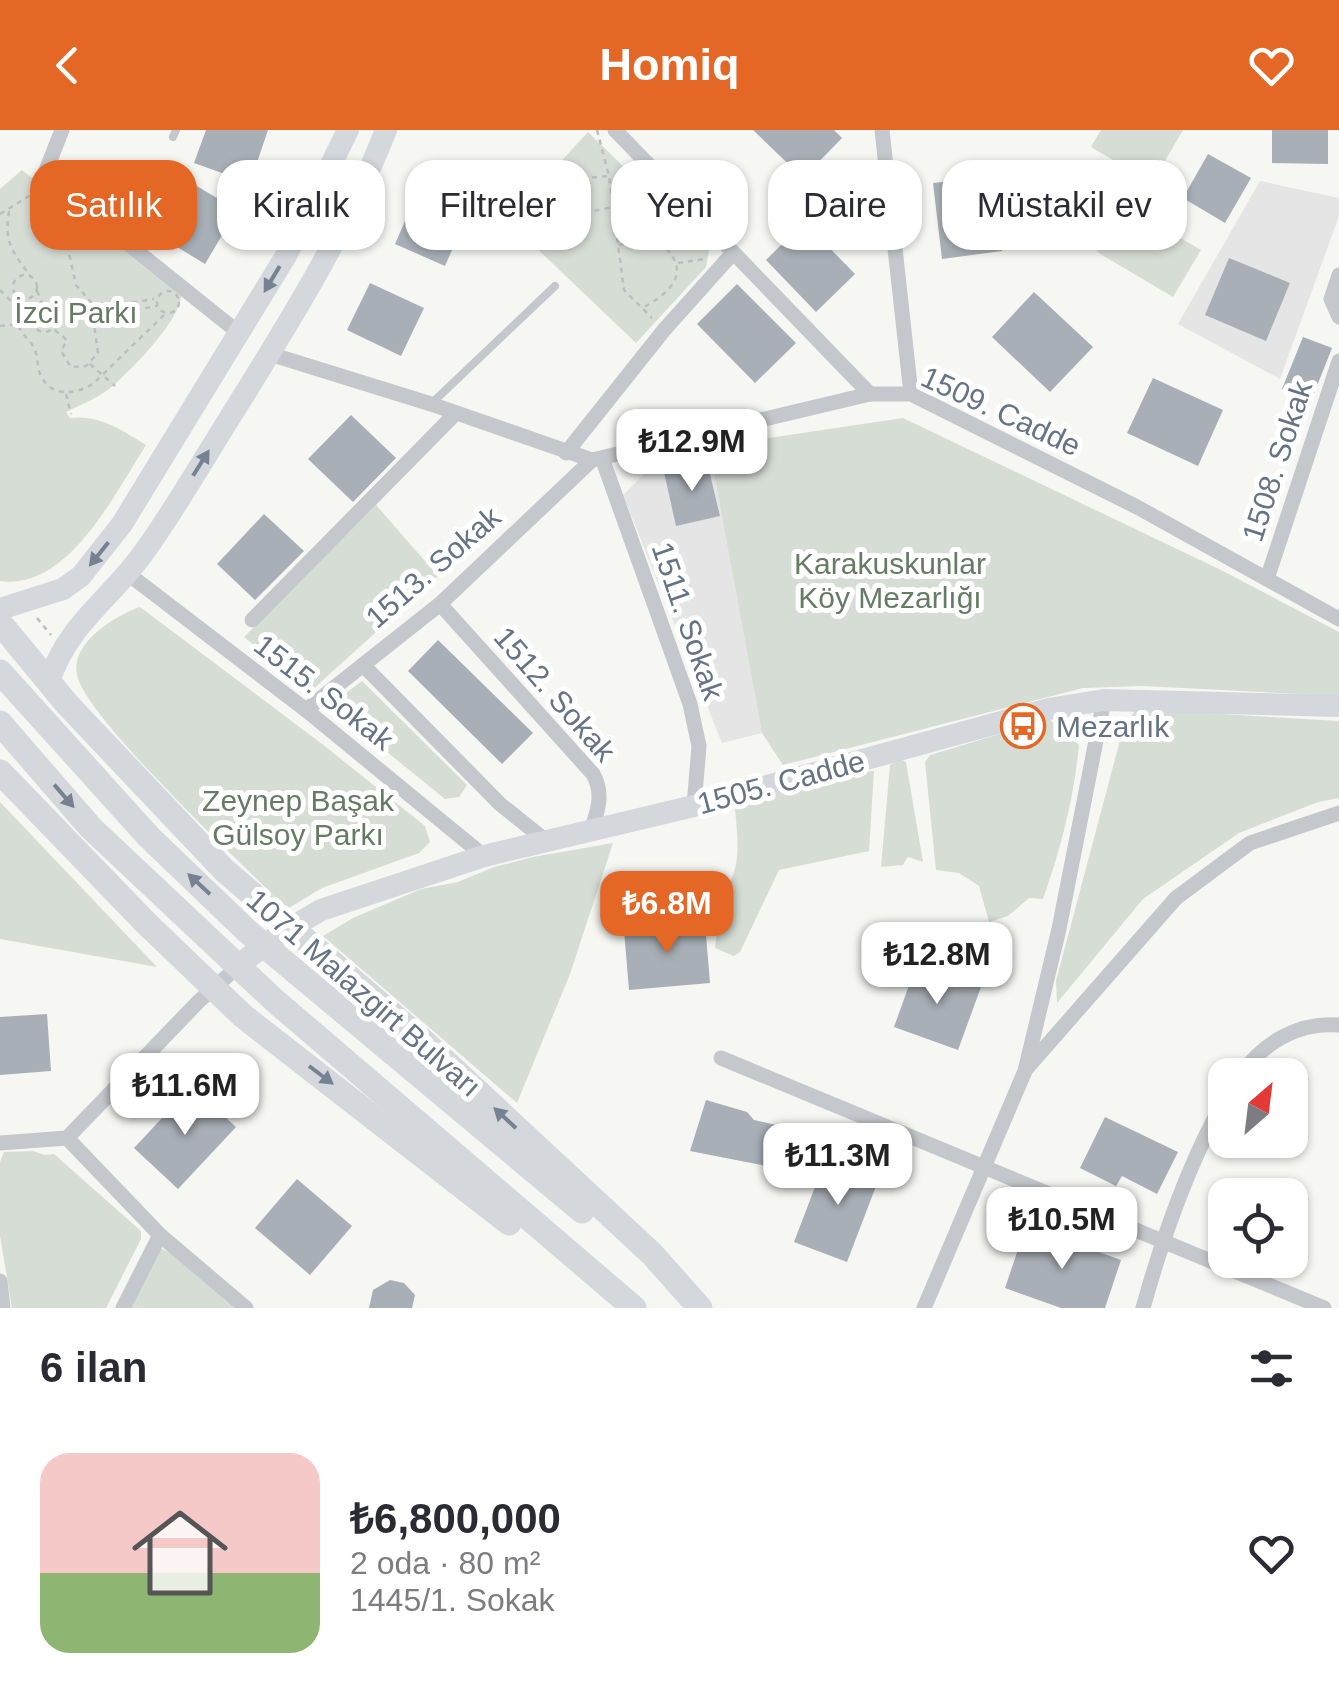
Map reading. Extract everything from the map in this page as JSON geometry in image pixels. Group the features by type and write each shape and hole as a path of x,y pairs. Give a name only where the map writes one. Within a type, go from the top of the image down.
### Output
{"main road":[{"path":"0,610 63,588 88,567 122,524 287,254 348,130"},
{"path":"0,712 49,682 57,657 72,632 146,550 270,354 367,177 386,130"},
{"name":"1071 Malazgirt Bulvarı","path":"0,622 49,682 224,870 423,1040 652,1254 698,1308"},
{"name":"1071 Malazgirt Bulvarı","path":"0,672 149,837 297,973 698,1308"},
{"name":"1505. Cadde","path":"245,960 321,910 484,856 694,806 1049,709 1104,700 1339,706"},
{"name":"1071 Malazgirt Bulvarı","path":"0,723 92,828 274,1000 624,1300"},
{"name":"1071 Malazgirt Bulvarı","path":"0,772 146,924 243,1016 516,1229 624,1300"}],"street":[{"path":"62,130 45,173 48,180 239,332"},
{"path":"616,130 643,160"},
{"path":"882,130 911,394"},
{"path":"728,250 870,394"},
{"path":"566,452 664,330 732,254"},
{"path":"1339,275 1331,299 1339,318"},
{"path":"270,354 597,459"},
{"name":"1508. Sokak","path":"1267,579 1339,361"},
{"name":"1509. Cadde","path":"597,459 870,394 911,394 1137,507 1339,619"},
{"path":"252,620 456,413"},
{"name":"1513. Sokak","path":"306,710 440,604 597,459"},
{"name":"1511. Sokak","path":"597,459 690,704 698,746 694,806"},
{"name":"1515. Sokak","path":"128,573 306,710 484,856"},
{"name":"1512. Sokak","path":"440,604 593,774 600,798 591,831"},
{"path":"363,665 500,804 545,840"},
{"path":"924,1308 1025,1071 1104,700"},
{"path":"1025,1071 1176,898 1250,843 1339,813"},
{"path":"0,1143 67,1138 199,1001 245,960"},
{"path":"1253,1058 1290,1033 1318,1024 1339,1026"},
{"path":"721,1058 1324,1308"},
{"path":"1143,1308 1161,1242 1208,1128"},
{"path":"67,1138 160,1235 246,1308"},
{"path":"124,1308 160,1235"},
{"path":"0,1281 4,1308"}],"lane":[{"path":"431,404 555,286"}],"path":[{"path":"598,130 611,195"},
{"path":"608,176 569,180 560,196 566,210 583,213 611,207"},
{"path":"0,214 40,190 44,206 50,208 59,231 65,235 76,285 91,302 98,353 79,368 64,361 60,351 67,340 52,328"},
{"path":"9,208 6,234 12,251 36,282 43,309"},
{"path":"0,230 6,234"},
{"path":"619,250 624,290 664,330"},
{"path":"642,308 670,288 677,276 676,263 667,250"},
{"path":"25,299 15,294 14,282 23,275 31,277"},
{"path":"0,290 16,307 20,331 34,348 45,382 65,392 81,392 103,376 167,312 176,308 177,296 164,291 158,306"},
{"path":"16,307 37,290"},
{"path":"92,310 158,299"},
{"path":"93,318 158,306 167,312"},
{"path":"43,309 50,311 55,318 52,328 42,332 34,326 34,315 43,309"},
{"path":"0,326 18,324"},
{"path":"89,362 115,386"},
{"path":"65,392 71,414"},
{"path":"36,617 51,635"}],"shaded area":[{"path":"1260,181 1339,198 1339,216 1280,379 1178,324"},
{"path":"709,447 762,733 722,743 623,495 659,459"}],"green space":[{"path":"1101,130 1183,130 1165,160 1113,160 1091,147"},
{"path":"588,132 617,160 611,160 611,250 709,250 706,267 636,343 538,250 591,250 591,160 562,160"},
{"name":"İzci Parkı","path":"22,170 30,176 30,250 123,250 181,296 173,318 133,367 104,393 66,412 70,418 91,418 110,424 146,445 120,488 68,555 47,571 25,580 0,581 0,189"},
{"path":"1187,242 1201,250 1173,297 1097,252 1187,250"},
{"name":"Karakuskunlar Köy Mezarlığı","path":"903,418 1223,571 1339,632 1339,696 1142,686 1083,688 783,765 762,733 709,447"},
{"path":"376,505 438,576 311,691 244,637"},
{"name":"Zeynep Başak Gülsoy Parkı","path":"140,607 425,826 430,842 419,853 322,888 287,909 137,758 87,696 77,675 81,652 97,632"},
{"path":"362,681 467,785 459,797 445,799 333,708 334,702"},
{"path":"1136,709 1339,721 1339,798 1318,802 1239,833 1143,899 1057,1003 1056,981 1123,729"},
{"path":"1049,719 1079,745 1056,861 1043,899 1029,898 1008,916 989,922 979,886 959,873 936,870 925,762 930,755"},
{"path":"899,759 906,762 923,862 908,857 903,865 881,867 890,765"},
{"path":"874,771 869,851 779,870 740,952 734,956 715,948 722,888 728,886 737,858 735,808 744,801 830,776"},
{"path":"0,802 157,967 0,939"},
{"name":"Zeynep Başak Gülsoy Parkı","path":"613,843 570,974 517,1103 323,936 353,918 421,889 458,882 533,857"},
{"path":"4,1152 54,1154 141,1231 141,1239 106,1308 12,1308 0,1236 0,1162"},
{"path":"162,1249 169,1252 234,1308 130,1308"}],"building":[{"path":"206,130 268,130 258,160 217,160 217,171 195,160"},
{"path":"753,130 834,130 842,138 821,160 784,160"},
{"path":"1272,130 1328,130 1328,164 1272,163"},
{"path":"1208,154 1251,178 1225,223 1187,200 1187,191"},
{"path":"942,182 942,250 1002,251 942,259 933,183"},
{"path":"197,186 217,198 217,244 205,264 182,250 197,250"},
{"path":"405,221 405,248 395,244"},
{"path":"409,250 452,250 445,266"},
{"path":"776,250 831,250 855,274 816,312 766,260"},
{"path":"1229,258 1290,283 1266,341 1205,315"},
{"path":"370,283 424,308 401,356 347,330"},
{"path":"737,284 796,343 755,383 697,324"},
{"path":"1034,292 1093,347 1050,392 992,337"},
{"path":"1303,337 1332,348 1311,401 1282,389"},
{"path":"1153,378 1223,410 1198,466 1127,433"},
{"path":"351,415 396,458 353,502 308,459"},
{"path":"707,462 720,516 676,526 664,472"},
{"path":"264,514 304,551 255,600 217,564"},
{"path":"438,640 533,733 502,764 408,671"},
{"path":"705,923 710,983 629,990 624,930"},
{"path":"917,963 981,987 958,1050 894,1027"},
{"path":"47,1014 51,1071 0,1075 0,1017"},
{"path":"192,1086 236,1127 178,1189 134,1148"},
{"path":"706,1100 776,1125 766,1166 690,1151"},
{"path":"1105,1117 1178,1152 1157,1194 1122,1176 1116,1186 1080,1168"},
{"path":"828,1153 881,1173 847,1262 794,1242"},
{"path":"297,1179 352,1226 310,1275 255,1228"},
{"path":"1026,1226 1121,1260 1105,1308 1061,1308 1005,1288"},
{"path":"390,1280 404,1283 415,1295 412,1308 369,1308 373,1290"}],"place":[{"name":"Mezarlık","path":"1023,726"}]}
